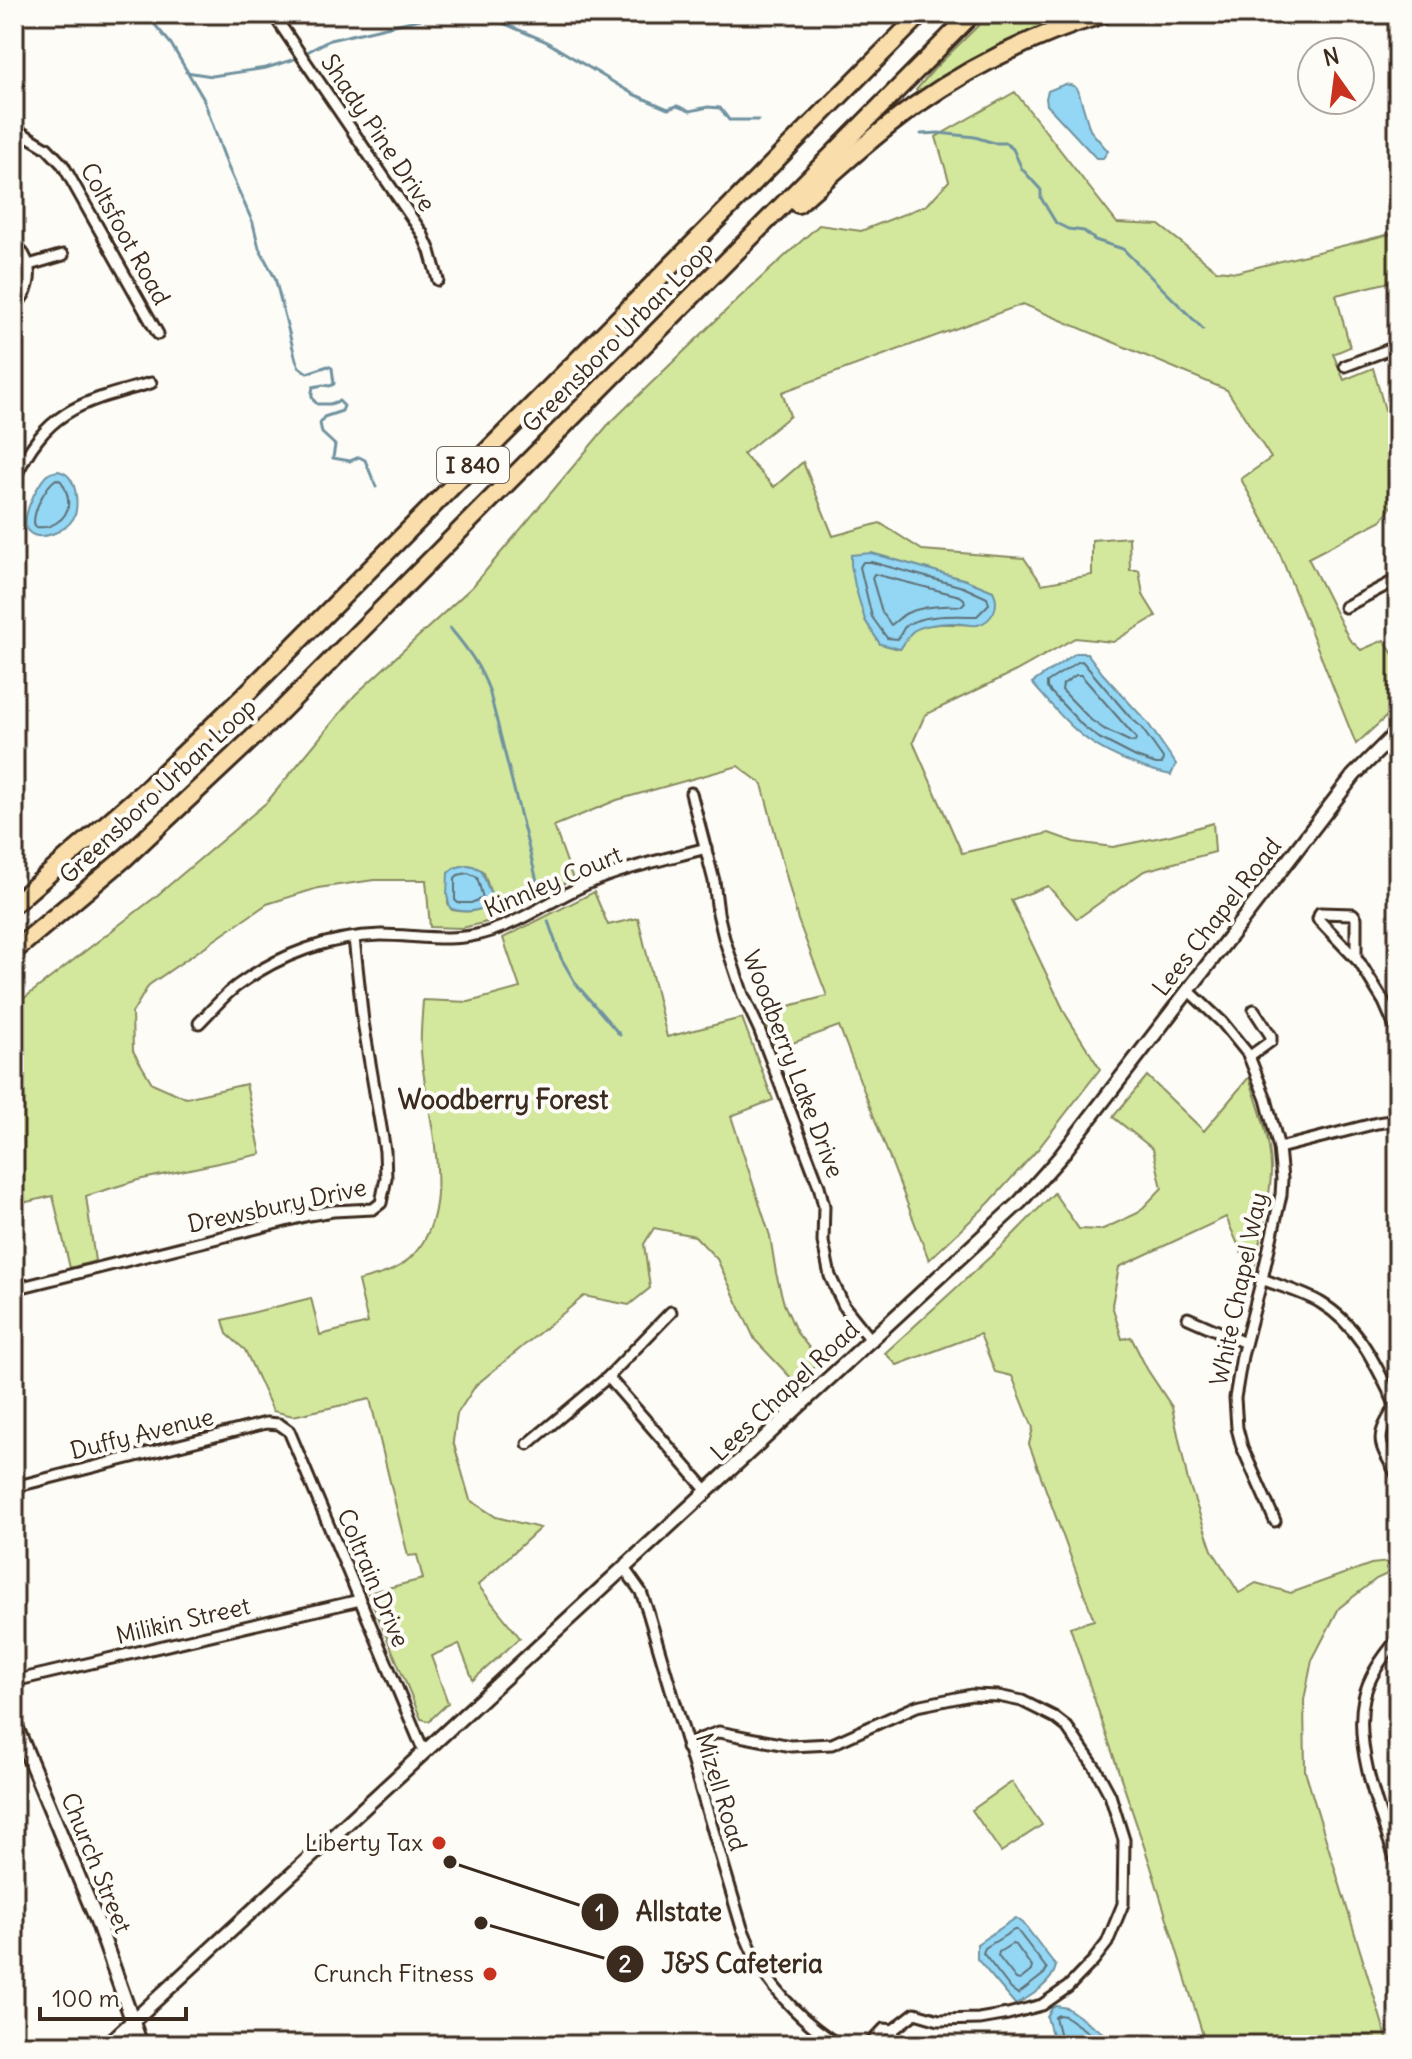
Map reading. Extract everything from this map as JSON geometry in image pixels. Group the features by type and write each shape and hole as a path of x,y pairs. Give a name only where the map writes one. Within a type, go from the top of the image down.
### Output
{"highway":[{"name":"Greensboro Urban Loop","path":"14,904 111,821 238,702 921,14"},
{"name":"Greensboro Urban Loop","path":"14,951 126,857 225,766 972,14"},
{"path":"700,288 874,137 936,92 1007,52 1104,14"}],"main road":[{"name":"Lees Chapel Road","path":"107,2045 1020,1202 1042,1179 1354,775 1398,731"},
{"name":"Church Street","path":"14,1722 97,1921 141,2045"}],"street":[{"name":"Shady Pine Drive","path":"273,14 422,233 438,280"},
{"name":"Coltsfoot Road","path":"14,128 47,148 63,165 158,334"},
{"path":"14,243 22,250 29,265 28,288 14,307"},
{"path":"29,265 63,255"},
{"path":"1345,366 1398,346"},
{"path":"14,480 28,452 51,425 67,413 95,398 151,383"},
{"path":"1345,607 1398,579"},
{"name":"Woodberry Lake Drive","path":"691,793 733,967 819,1186 824,1206 823,1242 830,1276 844,1306 872,1341"},
{"name":"Kinnley Court","path":"199,1023 237,985 279,960 321,944 378,935 451,938 482,934 506,926 590,882 706,848"},
{"path":"1356,958 1356,918 1353,914 1320,913 1318,919 1356,958 1384,1002 1398,1034"},
{"name":"Drewsbury Drive","path":"14,1289 309,1215 373,1209 381,1203 386,1178 385,1151 363,1022 354,938"},
{"name":"White Chapel Way","path":"1188,990 1222,1022 1249,1057 1266,1099 1279,1148 1281,1195 1245,1343 1235,1398 1242,1447 1275,1521"},
{"path":"1249,1057 1271,1041 1271,1036 1254,1010"},
{"path":"1279,1148 1398,1120"},
{"path":"1262,1279 1322,1303 1350,1326 1369,1352 1397,1408 1380,1435 1381,1445 1398,1477"},
{"path":"528,1444 608,1377 671,1312"},
{"path":"1188,1318 1245,1343"},
{"path":"608,1377 708,1492"},
{"name":"Duffy Avenue","path":"14,1487 266,1423 279,1424"},
{"name":"Coltrain Drive","path":"279,1424 289,1431 424,1752"},
{"name":"Mizell Road","path":"624,1568 641,1592 648,1612 742,1928 759,1963 784,1999 817,2032 839,2045"},
{"name":"Milikin Street","path":"14,1681 360,1600"},
{"path":"1398,1639 1380,1660 1369,1684 1364,1696 1361,1726 1365,1759 1398,1867"},
{"path":"687,1748 719,1732 791,1746 832,1744 917,1706 971,1695 998,1696 1022,1701 1054,1717 1067,1727 1096,1769 1110,1795 1124,1840 1123,1904 1107,1943 1093,1961 1068,1987 1042,2005 979,2019 939,2020 915,2013 893,2030 884,2029 869,2045"},
{"path":"889,2045 894,2040 893,2030"}],"green space":[{"path":"990,14 1079,14 921,95 916,90"},
{"path":"1015,92 1117,223 1159,225 1216,270 1237,272 1398,232 1398,280 1336,295 1350,347 1333,354 1344,380 1373,368 1385,410 1398,408 1398,497 1382,520 1308,558 1349,639 1361,650 1384,640 1398,662 1398,706 1356,744 1275,542 1241,479 1271,458 1227,390 1023,304 782,392 790,416 743,454 774,487 803,462 833,536 880,523 922,550 1024,558 1042,584 1092,575 1092,540 1129,537 1130,570 1139,570 1143,595 1156,616 1113,642 1075,638 1016,671 925,715 913,742 962,853 1049,833 1074,842 1113,847 1213,823 1215,852 1144,871 1077,919 1048,886 1011,900 1066,1015 1100,1069 1038,1149 989,1203 929,1260 839,1026 776,1049 762,1013 827,996 798,920 762,784 738,766 617,800 554,826 573,879 487,922 462,928 430,927 426,880 374,880 318,888 267,904 149,985 132,1013 133,1051 152,1083 186,1098 246,1084 261,1154 138,1180 86,1196 95,1261 70,1268 53,1196 22,1203 14,1166 14,1006 154,898 267,802 355,695 473,586 607,426 819,225 861,231 927,205 949,181 936,137","holes":["871,553 966,580 993,591 978,625 925,626 911,632 900,649 880,644 865,620","469,865 484,873 493,900 475,911 452,910 448,903 448,873 454,868"]},
{"path":"594,892 608,925 638,918 667,1037 742,1018 773,1100 731,1116 770,1236 784,1304 797,1333 820,1361 796,1383 755,1340 717,1259 695,1236 654,1228 644,1244 650,1288 629,1305 584,1296 476,1385 457,1414 453,1441 470,1500 496,1517 540,1528 478,1585 520,1638 473,1680 459,1644 431,1656 448,1703 429,1721 421,1719 368,1593 423,1579 417,1555 408,1556 370,1399 293,1416 273,1411 245,1350 227,1334 223,1320 311,1298 320,1335 368,1323 358,1281 391,1270 409,1259 425,1239 434,1215 436,1159 421,1050 423,1000 469,1002 520,988 503,938"},
{"path":"1147,1076 1204,1131 1249,1077 1270,1155 1269,1192 1252,1277 1226,1217 1119,1267 1112,1305 1122,1339 1131,1337 1172,1407 1188,1481 1212,1550 1239,1593 1256,1583 1291,1593 1371,1564 1398,1561 1398,1569 1376,1579 1339,1608 1312,1660 1304,1700 1305,1771 1389,2045 1206,2045 1151,1867 1070,1627 1094,1620 1029,1444 1033,1428 1012,1376 995,1372 980,1334 897,1365 885,1353 1002,1246 1054,1193 1079,1229 1101,1230 1138,1213 1162,1188 1153,1149 1113,1117"},
{"path":"1012,1782 1042,1825 1001,1852 972,1810"}],"water":[{"path":"1065,84 1078,90 1090,130 1108,151 1103,158 1096,158 1047,105 1048,91"},
{"path":"58,471 67,475 74,486 75,515 59,531 46,536 34,535 26,527 30,503 43,480 50,473"},
{"path":"871,553 966,580 993,591 996,602 994,612 977,625 948,623 919,628 910,634 900,649 880,644 865,620 851,565 851,555"},
{"path":"1076,653 1087,653 1147,722 1176,764 1171,775 1148,769 1099,748 1067,722 1032,683"},
{"path":"466,865 481,870 493,900 473,911 450,908 447,895 448,873"},
{"path":"1016,1918 1056,1966 1040,1989 1015,2004 977,1959 977,1944"},
{"path":"1056,2006 1067,2008 1120,2045 1055,2045 1047,2017"}],"waterway":[{"path":"146,14 171,44 203,98 228,167 253,223 259,248 275,278 299,367 307,373 328,366 332,368 334,384 313,387 312,394 317,404 339,401 344,406 342,411 324,417 320,423 322,433 335,445 333,458 350,461 359,457 365,460 376,487"},
{"path":"186,72 212,76 266,68 292,60 330,40 433,16 456,14"},
{"path":"477,14 545,41 633,94 668,109 677,106 690,111 720,108 729,120 758,120"},
{"path":"921,134 939,133 1006,143 1013,149 1022,169 1041,190 1041,198 1056,223 1068,229 1084,231 1095,240 1123,249 1203,329"},
{"path":"450,628 482,673 489,690 540,893"},
{"path":"548,921 561,958 576,984 620,1035"}],"place":[{"name":"Liberty Tax","path":"439,1843"},
{"name":"Allstate","path":"450,1862"},
{"name":"J&S Cafeteria","path":"481,1923"},
{"name":"Crunch Fitness","path":"490,1974"}],"district":[{"name":"Woodberry Forest","path":"503,1100"}]}
